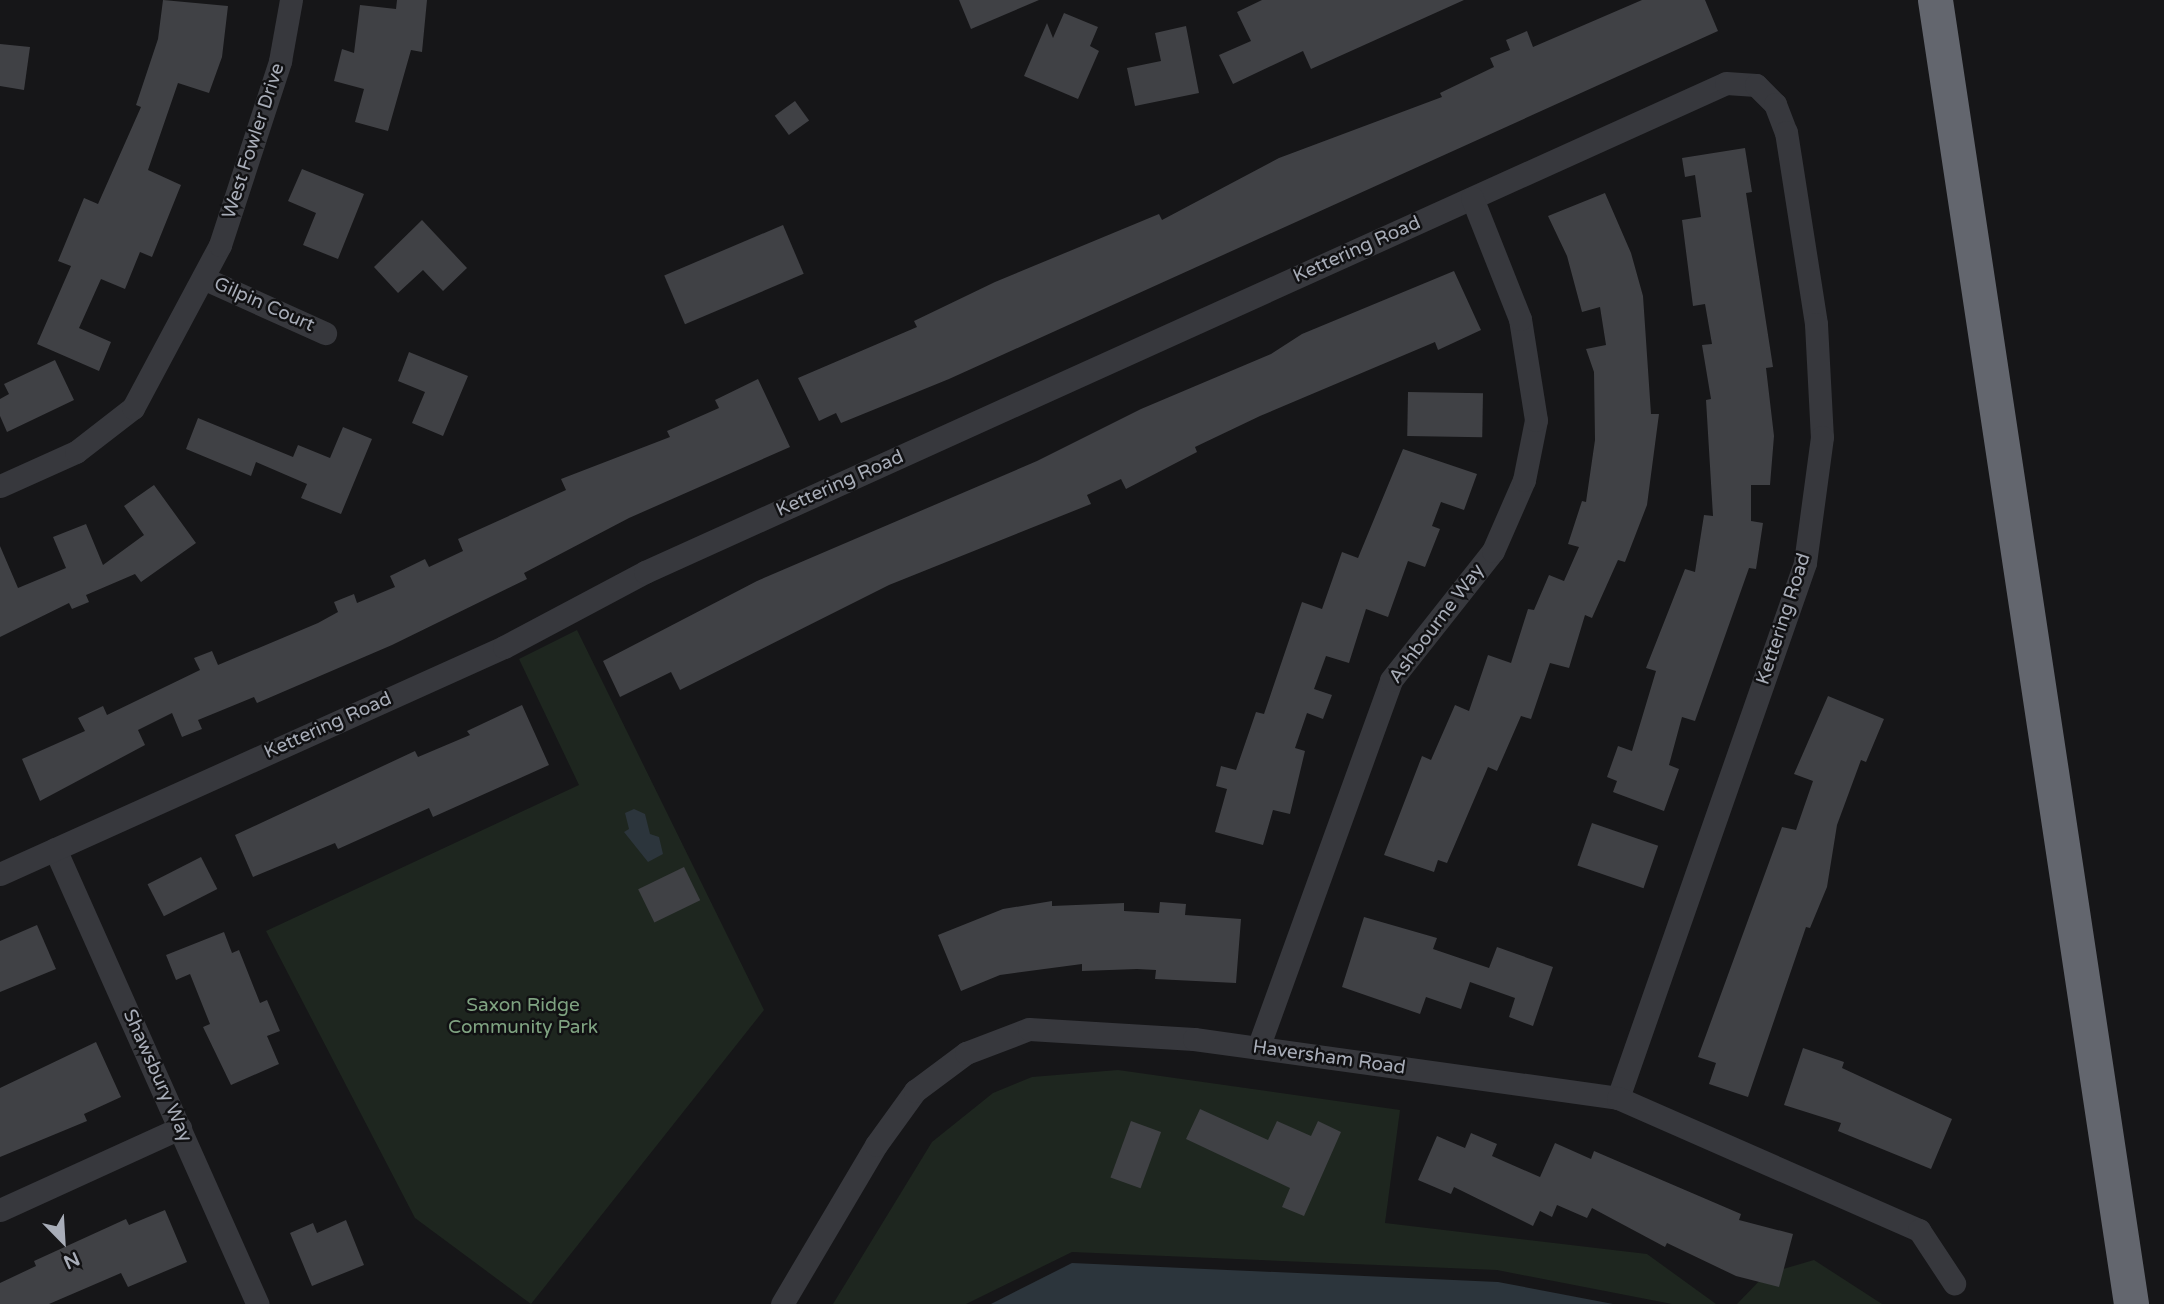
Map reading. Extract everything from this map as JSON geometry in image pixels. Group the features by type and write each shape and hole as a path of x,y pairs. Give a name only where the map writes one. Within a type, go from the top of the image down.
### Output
{"highway":[{"path":"1935,0 2131,1304"}],"street":[{"name":"West Fowler Drive","path":"0,486 76,452 133,408 220,246 280,61 291,0"},
{"name":"Kettering Road","path":"0,874 504,647 645,572 1727,83 1756,85 1775,104 1786,132 1816,324 1821,424 1805,563 1618,1098"},
{"name":"Ashbourne Way","path":"1258,1048 1391,680 1493,551 1524,480 1536,420 1520,319 1472,198"},
{"name":"Gilpin Court","path":"204,278 325,333"},
{"name":"Shawsbury Way","path":"55,849 258,1304"},
{"name":"Haversham Road","path":"782,1304 876,1145 915,1091 966,1054 1029,1029 1258,1048 1618,1098 1919,1230 1954,1283"},
{"path":"0,1210 180,1128"}],"green space":[{"name":"Saxon Ridge Community Park","path":"577,630 764,1010 531,1304 415,1218 266,931 579,785 519,659"},
{"path":"1118,1070 1400,1110 1385,1223 1647,1254 1716,1304 1672,1304 1497,1270 1072,1252 966,1304 833,1304 932,1142 993,1093 1032,1077"},
{"path":"1814,1260 1882,1304 1737,1304 1766,1274"}],"shaded area":[{"path":"634,809 645,814 650,834 659,837 663,854 648,862 624,832 629,829 625,813"},
{"path":"1072,1263 1498,1282 1613,1304 991,1304"}],"building":[{"path":"163,0 228,6 222,57 209,93 178,83 148,170 181,185 152,257 140,252 125,289 101,279 79,328 111,342 99,371 37,344 71,266 58,261 84,198 98,204 141,107 136,105 158,39"},
{"path":"397,0 427,0 422,52 411,50 388,131 355,122 364,89 334,81 342,49 354,53 360,5 396,9"},
{"path":"959,0 1039,0 971,29"},
{"path":"1262,0 1464,0 1311,69 1303,51 1233,84 1219,55 1251,41 1237,12"},
{"path":"1642,0 1705,0 1718,31 949,379 841,423 836,413 819,421 798,378 917,327 914,321 995,282 1159,214 1162,220 1279,158 1442,97 1440,93 1494,67 1490,58 1510,50 1506,40 1527,31 1533,47"},
{"path":"1064,13 1098,27 1090,46 1099,51 1078,99 1024,76 1047,23 1053,38"},
{"path":"1186,26 1199,93 1135,106 1127,68 1161,61 1155,33"},
{"path":"0,44 30,47 24,90 0,86"},
{"path":"795,101 809,120 789,135 775,116"},
{"path":"1745,148 1752,192 1746,193 1773,367 1766,368 1774,436 1770,485 1751,485 1751,521 1763,523 1756,569 1749,568 1695,721 1682,717 1669,765 1679,769 1664,811 1613,792 1617,781 1607,777 1618,746 1632,751 1656,671 1646,668 1685,569 1695,572 1704,515 1713,516 1706,400 1711,399 1702,345 1712,344 1705,304 1693,306 1682,220 1701,217 1695,175 1685,177 1682,158"},
{"path":"302,169 364,194 338,259 303,245 316,213 288,201"},
{"path":"1605,193 1631,253 1643,296 1651,414 1659,414 1647,505 1625,562 1618,560 1592,618 1585,615 1569,668 1550,663 1531,719 1521,716 1497,771 1488,767 1447,863 1438,860 1434,872 1384,855 1422,756 1431,760 1455,705 1469,711 1488,655 1511,663 1528,609 1534,610 1549,575 1564,581 1579,547 1568,544 1582,501 1586,502 1595,440 1594,372 1586,349 1606,345 1600,307 1582,312 1567,256 1548,216"},
{"path":"422,220 467,268 443,291 423,270 398,293 374,267"},
{"path":"783,225 804,274 685,324 664,275"},
{"path":"1454,271 1481,330 1438,350 1435,342 1260,416 1195,447 1197,452 1126,489 1121,479 1087,495 1091,504 889,585 680,690 671,672 620,697 603,661 757,581 1037,461 1141,409 1271,354 1302,334"},
{"path":"409,352 468,376 443,436 412,423 425,392 398,381"},
{"path":"55,360 74,400 7,432 0,416 0,399 9,394 4,384"},
{"path":"758,379 790,447 629,518 524,573 527,579 392,645 257,703 254,697 198,720 202,729 182,737 172,713 138,730 145,745 40,801 22,759 85,731 78,718 103,706 107,715 200,670 194,658 212,651 218,665 318,623 338,612 334,602 354,594 357,603 395,587 390,576 425,559 429,567 463,551 458,539 566,490 561,479 670,437 667,431 719,408 715,400"},
{"path":"1408,392 1483,393 1482,437 1407,436"},
{"path":"198,418 293,457 298,445 330,458 343,427 372,439 341,514 301,498 307,484 256,462 251,476 186,449"},
{"path":"1403,449 1477,474 1464,510 1441,502 1432,526 1440,529 1425,567 1408,561 1388,617 1366,609 1349,663 1326,656 1314,689 1332,695 1323,719 1307,713 1295,748 1305,751 1290,814 1273,810 1263,845 1215,832 1227,789 1216,786 1221,766 1236,770 1256,712 1264,714 1302,602 1322,609 1342,552 1358,558"},
{"path":"154,485 196,543 141,582 135,574 86,595 89,602 72,609 69,603 0,637 0,546 18,588 66,568 53,537 86,524 103,565 144,535 124,506"},
{"path":"1828,696 1884,719 1866,762 1861,760 1837,825 1827,887 1810,928 1806,927 1748,1097 1709,1084 1716,1063 1698,1057 1782,827 1796,830 1813,781 1794,774"},
{"path":"522,705 549,765 433,817 429,808 338,849 335,843 253,877 235,835 415,751 418,757 470,735 467,731"},
{"path":"1592,823 1658,846 1644,888 1577,866"},
{"path":"201,857 217,889 164,916 148,884"},
{"path":"684,867 700,900 654,923 638,889"},
{"path":"1052,901 1052,906 1124,903 1124,911 1159,913 1160,902 1186,904 1185,915 1241,919 1236,983 1155,979 1156,970 1082,971 1082,964 1000,975 961,991 938,935 1003,909"},
{"path":"1364,917 1437,938 1433,949 1489,968 1497,947 1553,967 1533,1026 1509,1017 1515,998 1470,982 1461,1009 1426,997 1420,1014 1342,987"},
{"path":"37,925 56,969 0,992 0,941"},
{"path":"224,932 232,953 239,950 260,1003 267,1000 280,1031 267,1036 279,1064 231,1085 203,1027 210,1024 190,974 176,980 166,955"},
{"path":"96,1042 121,1097 84,1114 87,1121 0,1157 0,1088"},
{"path":"1803,1048 1844,1062 1842,1068 1952,1119 1931,1169 1838,1131 1841,1123 1784,1105"},
{"path":"1200,1109 1268,1140 1277,1121 1311,1136 1318,1121 1341,1132 1304,1216 1282,1207 1290,1188 1186,1139"},
{"path":"1131,1121 1161,1132 1141,1188 1110,1177"},
{"path":"1471,1133 1497,1144 1492,1156 1540,1177 1555,1143 1591,1159 1594,1151 1741,1214 1739,1220 1793,1234 1779,1287 1736,1276 1667,1243 1665,1247 1592,1208 1587,1218 1557,1205 1552,1217 1540,1211 1533,1226 1454,1187 1451,1194 1418,1180 1437,1136 1465,1148"},
{"path":"165,1210 187,1262 128,1287 121,1273 49,1304 0,1304 0,1283 36,1266 34,1261 126,1219 129,1225"},
{"path":"346,1220 364,1265 312,1286 290,1233 313,1223 317,1233"}]}
